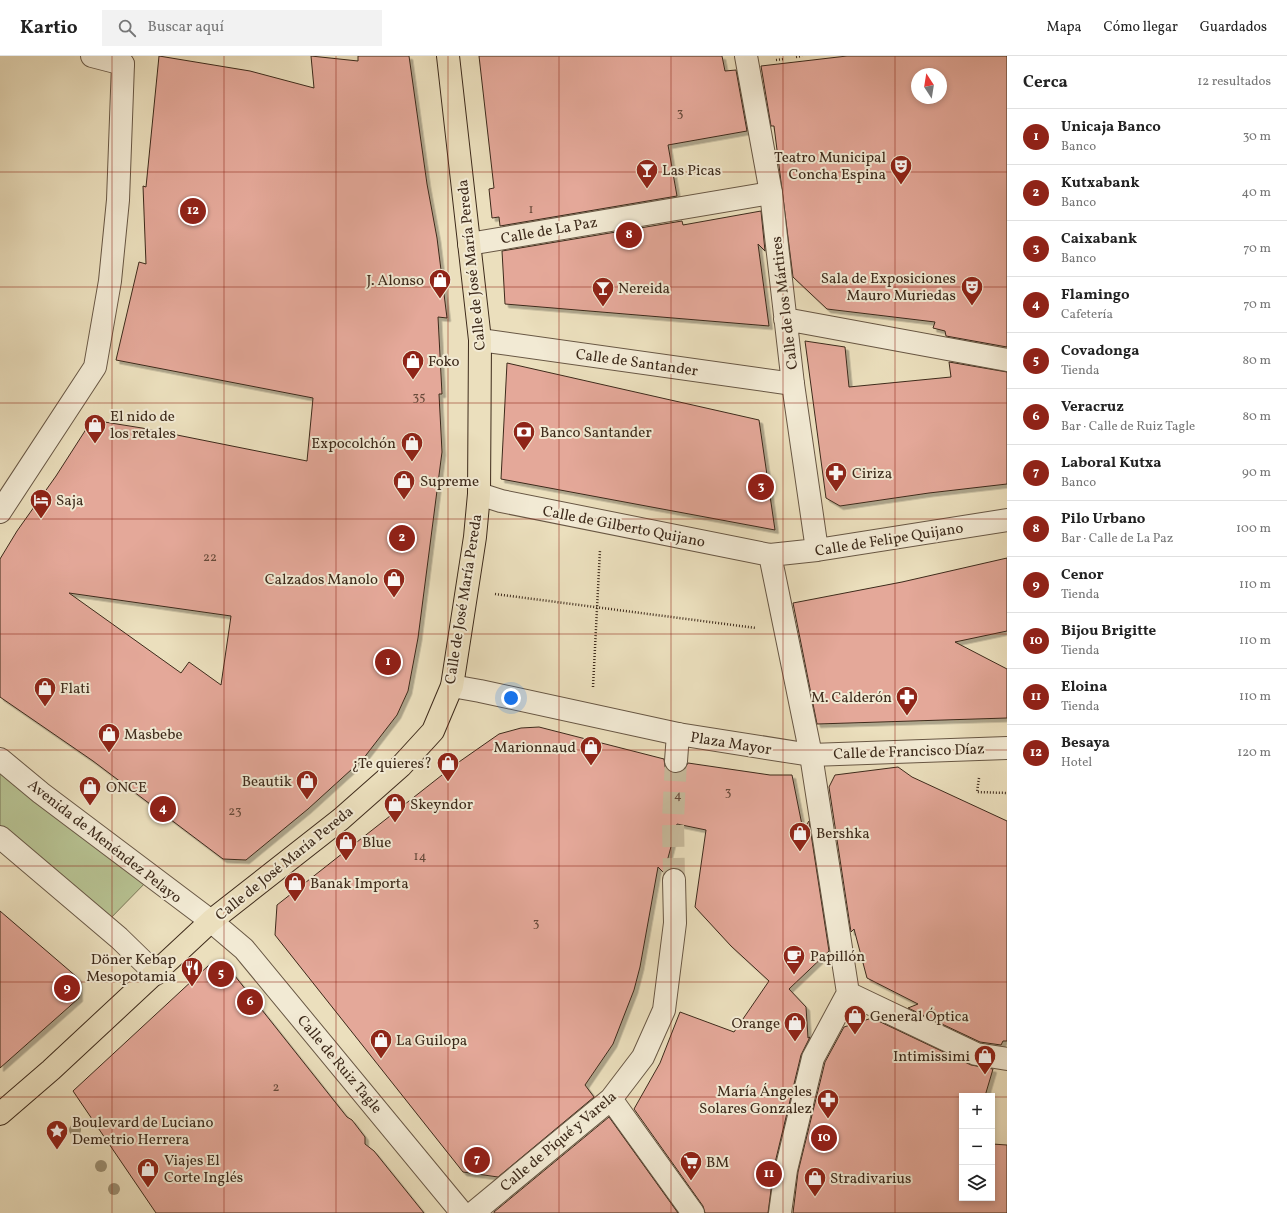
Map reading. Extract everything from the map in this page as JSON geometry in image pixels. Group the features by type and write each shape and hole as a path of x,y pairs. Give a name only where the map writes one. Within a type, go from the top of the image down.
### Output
{"highway":[{"name":"Calle de José María Pereda","path":"0,1114 156,974 211,921 341,819 400,766 433,731 452,686 475,537 479,494 480,340 448,56"}],"street":[{"path":"0,512 95,367 110,281 118,207 123,64 92,56"},
{"name":"Calle de los Mártires","path":"746,56 770,193 793,384 817,550"},
{"name":"Calle de La Paz","path":"469,244 770,193"},
{"path":"785,319 1007,360"},
{"name":"Calle de Santander","path":"480,340 793,384"},
{"name":"Calle de Gilberto Quijano","path":"479,494 501,501 770,555"},
{"name":"Calle de Felipe Quijano","path":"770,555 817,550 1007,520"},
{"path":"770,555 811,755 848,993 813,1058 786,1170 780,1213"},
{"name":"Plaza Mayor","path":"452,686 678,734 811,755"},
{"path":"676,761 678,734"},
{"name":"Calle de Francisco Díaz","path":"811,755 1007,748"},
{"name":"Avenida de Menéndez Pelayo","path":"0,759 41,793 211,921"},
{"path":"0,837 119,938 156,974"},
{"name":"Calle de Piqué y Varela","path":"473,1213 611,1099 643,1057 664,1010 675,923 674,880"},
{"name":"Calle de Ruiz Tagle","path":"211,921 244,949 462,1213"},
{"path":"848,993 976,1054 1007,1059"},
{"path":"611,1099 693,1213"}],"path":[{"path":"796,57 802,56"},
{"path":"592,716 596,607 602,521"},
{"path":"466,590 786,632"}],"green space":[{"path":"0,755 151,877 103,926 0,840"}],"building":[{"path":"159,56 250,71 314,88 311,56 358,61 358,56 409,56 427,184 437,238 447,318 438,317 442,394 439,394 442,452 418,638 408,691 397,715 363,759 308,809 246,860 223,859 93,761 0,697 0,559 17,531 56,476 92,420 142,428 307,461 313,398 116,360 139,262 146,264 143,186 146,187","holes":["69,593 231,616 221,685 189,662 181,673"]},
{"path":"479,56 722,56 725,71 736,70 747,131 668,145 677,196 500,226 499,217 492,218 489,189 494,188"},
{"name":"Teatro Municipal Concha Espina","path":"847,56 1007,56 1007,347 946,336 945,331 933,328 935,322 827,309 793,277 774,126 771,126 761,66"},
{"path":"761,211 765,251 758,244 769,326 505,304 502,251 682,221 683,225"},
{"path":"805,341 845,347 849,387 951,377 949,362 1007,372 1007,484 929,493 840,506 826,498"},
{"path":"507,363 759,420 775,530 501,479"},
{"path":"1007,558 1007,631 955,642 1007,669 1007,718 817,724 793,603 902,582"},
{"path":"539,727 664,759 665,767 669,772 682,772 688,763 770,775 792,775 803,830 809,821 829,951 789,989 806,1007 808,1038 810,1037 801,1055 774,1167 768,1213 705,1213 703,1206 634,1109 660,1063 680,1012 734,1032 769,981 731,946 695,907 706,830 677,824 664,873 658,867 640,967 634,990 613,1044 585,1085 594,1097 498,1177 463,1172 275,935 277,905 456,764 499,734 521,728"},
{"path":"898,767 912,777 1007,821 1007,1041 1003,1041 1001,1045 980,1042 908,1008 918,1004 867,978 854,929 851,932 829,787 835,775"},
{"path":"0,911 78,978 79,998 0,1068"},
{"path":"208,966 227,966 347,1117 352,1120 365,1137 365,1144 374,1151 424,1213 156,1213 73,1091"},
{"path":"872,1018 971,1065 993,1069 986,1093 959,1093 959,1201 995,1201 995,1144 1007,1145 1007,1213 793,1213 798,1172 825,1062 844,1027"},
{"path":"609,1117 678,1213 494,1213 494,1212"}],"tunnel":[{"path":"674,880 673,819 676,761"}],"place":[{"name":"Teatro Municipal Concha Espina","path":"901,186"},
{"name":"Las Picas","path":"647,190"},
{"name":"Besaya","path":"193,211"},
{"name":"Pilo Urbano","path":"629,235"},
{"name":"J. Alonso","path":"440,300"},
{"name":"Sala de Exposiciones Mauro Muriedas","path":"972,306"},
{"name":"Nereida","path":"603,308"},
{"name":"Foko","path":"413,380"},
{"name":"El nido de los retales","path":"95,444"},
{"name":"Banco Santander","path":"524,452"},
{"name":"Expocolchón","path":"412,462"},
{"name":"Caixabank","path":"761,487"},
{"name":"Ciriza","path":"836,492"},
{"name":"Supreme","path":"404,500"},
{"name":"Saja","path":"41,520"},
{"name":"Kutxabank","path":"402,538"},
{"name":"Calzados Manolo","path":"394,598"},
{"name":"Unicaja Banco","path":"388,662"},
{"name":"Flati","path":"45,708"},
{"name":"M. Calderón","path":"907,716"},
{"name":"Masbebe","path":"109,754"},
{"name":"Marionnaud","path":"591,766"},
{"name":"¿Te quieres?","path":"448,782"},
{"name":"Beautik","path":"307,800"},
{"name":"ONCE","path":"90,806"},
{"name":"Flamingo","path":"163,809"},
{"name":"Skeyndor","path":"395,824"},
{"name":"Bershka","path":"800,852"},
{"name":"Blue","path":"346,862"},
{"name":"Banak Importa","path":"295,902"},
{"name":"Covadonga","path":"221,974"},
{"name":"Papillón","path":"794,976"},
{"name":"Cenor","path":"67,988"},
{"name":"Döner Kebap Mesopotamia","path":"192,988"},
{"name":"Veracruz","path":"250,1002"},
{"name":"General Óptica","path":"855,1036"},
{"name":"Orange","path":"795,1042"},
{"name":"La Guilopa","path":"381,1060"},
{"name":"Intimissimi","path":"985,1076"},
{"name":"María Ángeles Solares Gonzalez","path":"828,1120"},
{"name":"Bijou Brigitte","path":"824,1138"},
{"name":"Boulevard de Luciano Demetrio Herrera","path":"57,1150"},
{"name":"Laboral Kutxa","path":"477,1160"},
{"name":"Eloina","path":"769,1174"},
{"name":"BM","path":"691,1182"},
{"name":"Viajes El Corte Inglés","path":"148,1188"},
{"name":"Stradivarius","path":"815,1198"}]}
